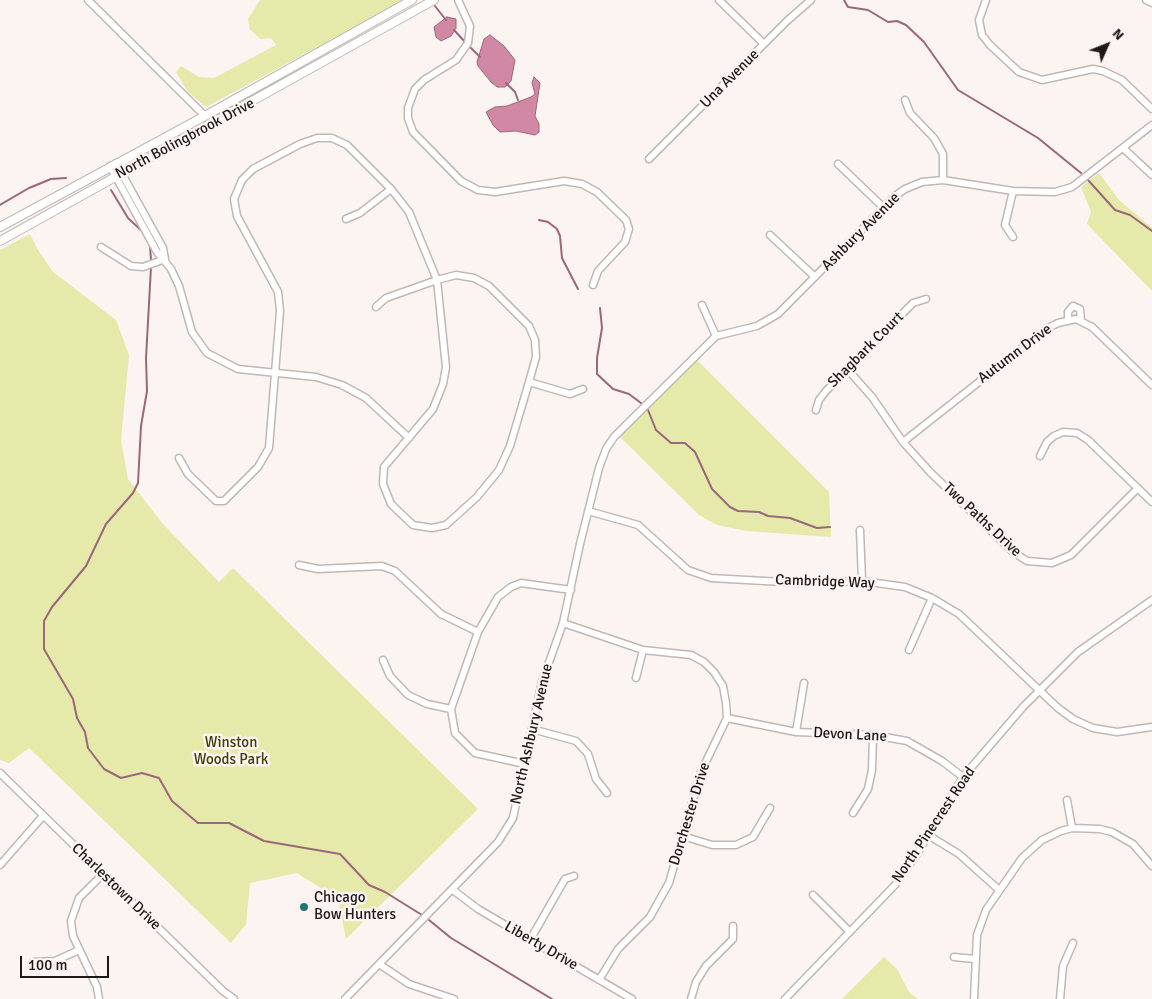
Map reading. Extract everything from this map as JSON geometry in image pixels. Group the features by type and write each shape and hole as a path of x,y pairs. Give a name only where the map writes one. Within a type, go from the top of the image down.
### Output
{"main road":[{"name":"North Bolingbrook Drive","path":"0,227 205,116 412,0"},
{"name":"North Bolingbrook Drive","path":"0,241 434,0"}],"street":[{"path":"88,0 205,116"},
{"path":"458,0 470,26 468,43 456,60 424,80 415,89 408,108 408,118 413,132 457,177 478,190 495,192 564,181 582,184 597,192 626,220 629,229 625,242 598,271 594,285"},
{"path":"719,0 764,44"},
{"name":"Una Avenue","path":"649,159 764,44 811,0"},
{"path":"986,0 979,20 982,35 1019,72 1042,80 1093,69 1103,71 1122,80 1152,109"},
{"path":"1146,0 1152,3"},
{"path":"906,100 910,113 934,138 943,154 943,180"},
{"name":"Ashbury Avenue","path":"716,336 748,330 766,323 786,307 900,192 912,186 943,180 1013,191 1055,192 1072,186 1152,125"},
{"path":"179,458 188,474 216,501 224,501 258,467 269,448 280,311 278,292 237,216 234,199 242,180 253,170 300,144 317,138 332,138 347,145 391,189 409,212 437,280 446,367 443,384 434,409 384,467 383,484 391,504 413,525 432,528 446,525 478,497 499,470 510,446 529,382 536,356 535,340 529,326 489,286 474,278 456,275 437,280 386,298 376,308"},
{"path":"1123,148 1152,175"},
{"path":"838,164 884,208"},
{"path":"113,165 157,252 165,259 179,286 192,332 208,353 238,369 316,378 342,385 366,398 409,438"},
{"path":"346,219 360,213 391,189"},
{"path":"1013,191 1005,225 1013,237"},
{"path":"770,234 815,277"},
{"path":"101,247 131,266 143,267 165,259"},
{"name":"Shagbark Court","path":"816,410 822,395 913,303 926,299"},
{"path":"702,305 716,336"},
{"path":"1068,320 1068,312 1073,306 1080,309 1081,321"},
{"name":"Autumn Drive","path":"903,442 1046,329 1068,320 1076,319 1098,331 1152,384"},
{"name":"North Ashbury Avenue","path":"345,999 453,890 507,830 516,809 544,672 564,623 598,468 610,443 716,336"},
{"name":"Two Paths Drive","path":"848,370 872,397 903,442 930,472 1014,552 1027,561 1052,563 1071,555 1138,488"},
{"path":"529,382 570,394 583,389"},
{"path":"1040,456 1047,442 1054,436 1063,432 1078,433 1088,440 1152,502"},
{"name":"Cambridge Way","path":"588,511 638,525 688,570 711,578 800,583 862,581 905,587 932,598 959,614 1065,714 1094,728 1117,732 1152,728"},
{"path":"860,530 862,581"},
{"path":"299,565 318,569 382,566 395,571 441,614 478,632"},
{"path":"525,764 475,752 455,733 451,709 478,632 498,597 510,587 521,583 533,583 571,590"},
{"path":"909,650 932,598"},
{"name":"North Pinecrest Road","path":"785,999 895,885 963,777 1038,690 1086,645 1152,600"},
{"path":"564,623 643,650 691,655 704,662 714,672 723,686 727,718"},
{"path":"636,678 643,650"},
{"path":"384,660 390,676 408,695 427,704 451,709"},
{"path":"796,732 804,683"},
{"name":"Devon Lane","path":"727,718 796,732 873,735 907,741 942,761 963,777"},
{"name":"Dorchester Drive","path":"599,980 618,949 650,917 669,883 701,772 727,718"},
{"path":"532,729 576,741 588,754 596,779 608,793"},
{"path":"853,814 868,789 872,770 873,735"},
{"name":"Charlestown Drive","path":"0,773 233,999"},
{"path":"1067,800 1072,828"},
{"path":"683,836 712,845 736,846 753,836 770,808"},
{"path":"0,865 43,816"},
{"path":"974,999 977,935 986,910 998,889 1032,848 1050,835 1072,828 1086,827 1112,832 1133,844 1152,866"},
{"path":"928,835 959,854 998,889"},
{"path":"99,999 97,987 79,950 71,928 72,912 82,894 102,874"},
{"path":"530,940 565,879 574,876"},
{"name":"Liberty Drive","path":"453,890 478,909 632,999"},
{"path":"813,895 850,932"},
{"path":"691,999 696,982 706,966 733,939 733,926"},
{"path":"1060,999 1064,966 1073,943"},
{"path":"33,962 55,960 79,950"},
{"path":"954,957 975,959"},
{"path":"379,964 410,984 454,999"}],"green space":[{"path":"260,0 405,0 353,31 351,29 206,107 188,92 176,72 181,66 199,77 214,78 276,45 271,38 261,39 250,30 248,19"},
{"path":"1099,173 1119,200 1152,228 1152,291 1087,224 1091,212 1081,187"},
{"name":"Winston Woods Park","path":"30,234 53,272 116,320 129,355 121,440 128,479 162,523 219,582 233,568 478,809 346,939 338,899 297,873 250,883 246,924 231,943 29,748 9,763 0,760 0,250"},
{"path":"697,360 829,492 831,537 746,531 717,525 699,515 620,437"},
{"path":"884,957 897,969 909,992 918,999 842,999"}],"shaded area":[{"path":"447,17 456,19 456,28 451,36 441,41 436,37 434,27"},
{"path":"490,35 504,46 515,60 511,81 505,87 497,87 478,66 477,62 484,39"},
{"path":"534,77 540,83 535,116 539,124 539,132 535,135 516,131 500,132 493,125 486,112 495,107 507,106 531,97 535,94 532,83"}],"waterway":[{"path":"844,0 848,7 868,10 888,22 897,21 906,25 924,42 958,90 1038,138 1081,173"},
{"path":"435,6 446,20"},
{"path":"454,30 466,43"},
{"path":"471,48 480,57"},
{"path":"506,83 515,92 518,100"},
{"path":"0,205 29,188 51,179 66,178"},
{"path":"1088,180 1115,210 1130,215 1152,231"},
{"path":"111,190 128,218 144,233 150,246 151,260"},
{"path":"539,220 548,222 557,229 560,236 562,258 578,289"},
{"path":"151,267 146,358 147,391 141,426 138,483 133,493 106,524 86,566 52,607 44,621 44,649 73,699 77,718 85,732 88,748 104,769 121,778 142,773 159,778 172,801 198,823 229,823 264,841 340,854 369,885 385,892 422,915"},
{"path":"600,308 602,328 597,358 597,374 613,389 629,394 641,403"},
{"path":"648,410 656,430 671,443 685,443 695,452 712,489 730,507 738,511 759,512 768,516 790,518 817,528 830,527"},
{"path":"429,920 451,938 552,999"}],"place":[{"name":"Chicago Bow Hunters","path":"304,907"}]}
